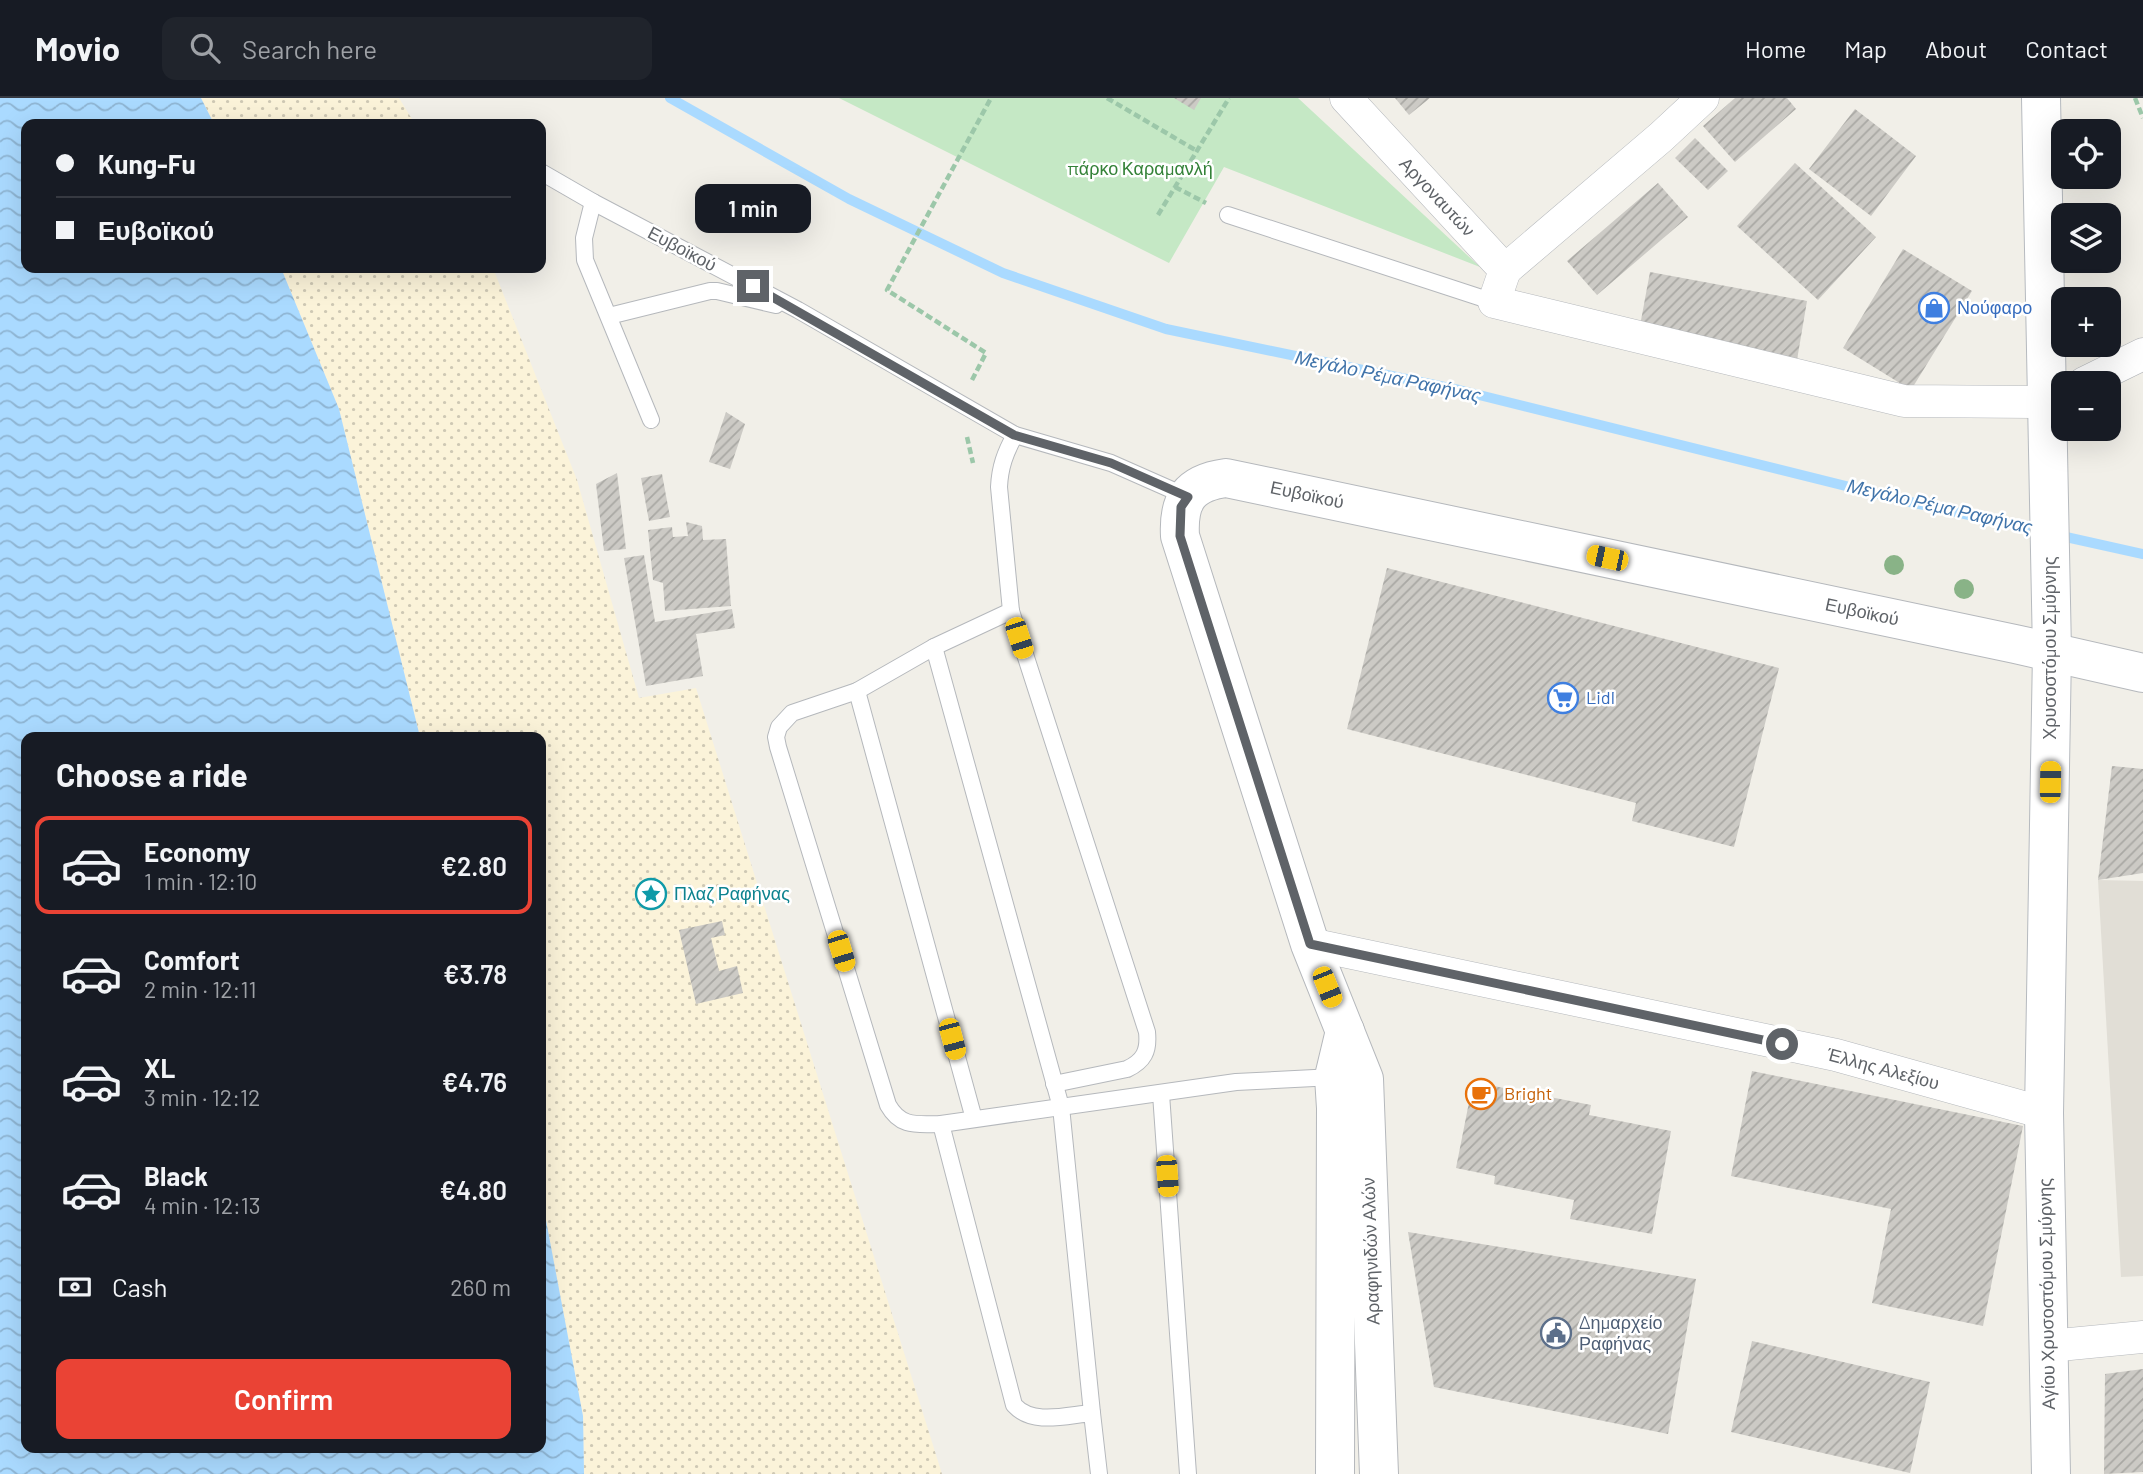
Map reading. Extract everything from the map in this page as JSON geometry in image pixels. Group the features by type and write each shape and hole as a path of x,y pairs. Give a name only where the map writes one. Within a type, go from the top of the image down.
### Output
{"street":[{"name":"Αργοναυτών","path":"1346,98 1505,270"},
{"path":"1703,98 1505,270 1494,302 1904,401 2051,398"},
{"name":"Χρυσοστόμου Σμύρνης","path":"2041,98 2054,371"},
{"path":"2108,371 2143,354"},
{"name":"Χρυσοστόμου Σμύρνης","path":"2044,1113 2052,652 2048,449 2051,427"},
{"name":"Ευβοϊκού","path":"1188,497 1196,486 1209,480 1226,478 2143,673"},
{"name":"Αραφηνιδών Αλών","path":"1188,497 1181,507 1180,536 1310,944 1364,1079 1379,1474"},
{"name":"Έλλης Αλεξίου","path":"1310,944 1836,1055 2044,1113"},
{"name":"Αραφηνιδών Αλών","path":"1335,1474 1334,1077 1345,1031"},
{"name":"Αγίου Χρυσοστόμου Σμύρνης","path":"2044,1113 2051,1474"},
{"path":"2049,1346 2143,1338"}],"lane":[{"name":"Ευβοϊκού","path":"546,175 798,310 1014,435 1111,463 1188,497"},
{"path":"593,202 584,238 585,260 651,420"},
{"path":"1228,215 1494,302"},
{"path":"609,316 717,291 798,310"},
{"path":"1014,435 999,470 1011,611 1149,1044 1145,1055 1137,1064 1127,1069 1054,1084"},
{"path":"1011,611 934,647 857,691 792,713 779,727 776,737 888,1105 898,1119 907,1123 941,1124 1236,1082 1334,1077"},
{"path":"934,647 1061,1107 1099,1474"},
{"path":"857,691 974,1119"},
{"path":"1161,1094 1188,1474"},
{"path":"941,1124 1014,1405 1030,1417 1092,1413"}],"path":[{"path":"887,290 991,98"},
{"path":"1107,98 1197,151"},
{"path":"1157,215 1229,98"},
{"path":"2135,98 2143,118"},
{"path":"1175,187 1228,215"}],"shaded area":[{"path":"2098,880 2143,881 2143,1276 2121,1277"}],"green space":[{"name":"πάρκο Καραμανλή","path":"839,98 1298,98 1480,267 1224,167 1169,263"}],"sand":[{"path":"201,98 399,98 412,119 212,119"},
{"name":"Πλαζ Ραφήνας","path":"283,273 495,273 577,480 639,698 696,688 942,1474 584,1474 583,1416 546,1220 546,732 419,732 339,409"}],"water":[{"path":"0,98 201,98 212,119 21,119 21,273 283,273 339,409 419,732 21,732 21,1453 546,1453 546,1220 583,1416 584,1474 0,1474"}],"building":[{"path":"1174,98 1201,98 1194,110"},
{"path":"1395,98 1430,98 1409,115"},
{"path":"1735,98 1787,98 1796,109 1735,162 1703,126"},
{"path":"1855,109 1916,156 1871,216 1809,169"},
{"path":"1695,138 1728,171 1708,190 1675,158"},
{"path":"1795,163 1876,237 1818,300 1737,226"},
{"path":"1658,183 1688,217 1597,295 1567,261"},
{"path":"1903,249 1972,291 1911,390 1843,348"},
{"path":"1650,272 1807,301 1797,360 1639,331"},
{"path":"726,412 745,424 730,469 709,462"},
{"path":"617,473 626,549 604,551 596,484"},
{"path":"662,474 670,517 649,521 641,478"},
{"path":"686,522 702,526 703,540 726,539 731,606 665,611 663,583 653,580 648,530 672,527 673,537 688,536"},
{"path":"644,555 655,622 732,609 735,628 696,634 703,676 646,686 624,558"},
{"name":"Lidl","path":"1387,568 1779,668 1734,847 1632,821 1636,803 1347,729"},
{"path":"2112,766 2143,769 2143,873 2098,880"},
{"path":"722,921 725,935 711,938 719,971 737,966 743,993 696,1004 679,930"},
{"path":"1752,1071 2023,1126 1983,1326 1872,1303 1891,1209 1731,1176"},
{"path":"1473,1082 1591,1105 1589,1115 1671,1131 1652,1234 1570,1219 1574,1200 1494,1184 1495,1176 1456,1168"},
{"name":"Δημαρχείο Ραφήνας","path":"1408,1232 1696,1279 1668,1434 1434,1387"},
{"path":"1752,1341 1930,1382 1910,1473 1731,1432"},
{"path":"2143,1369 2143,1472 2104,1474 2105,1374"}],"waterway":[{"name":"Μεγάλο Ρέμα Ραφήνας","path":"670,98 849,199 1003,273 1166,329 1459,390 1910,502 2041,531"},
{"name":"Μεγάλο Ρέμα Ραφήνας","path":"2057,535 2143,554"}],"place":[{"name":"Νούφαρο","path":"1934,308"},
{"name":"Lidl","path":"1563,698"},
{"name":"Πλαζ Ραφήνας","path":"651,894"},
{"name":"Bright","path":"1481,1094"},
{"name":"Δημαρχείο Ραφήνας","path":"1556,1333"}],"route":[{"path":"753,286 1014,435 1111,463 1188,497 1181,507 1180,536 1310,944 1782,1044"}]}
